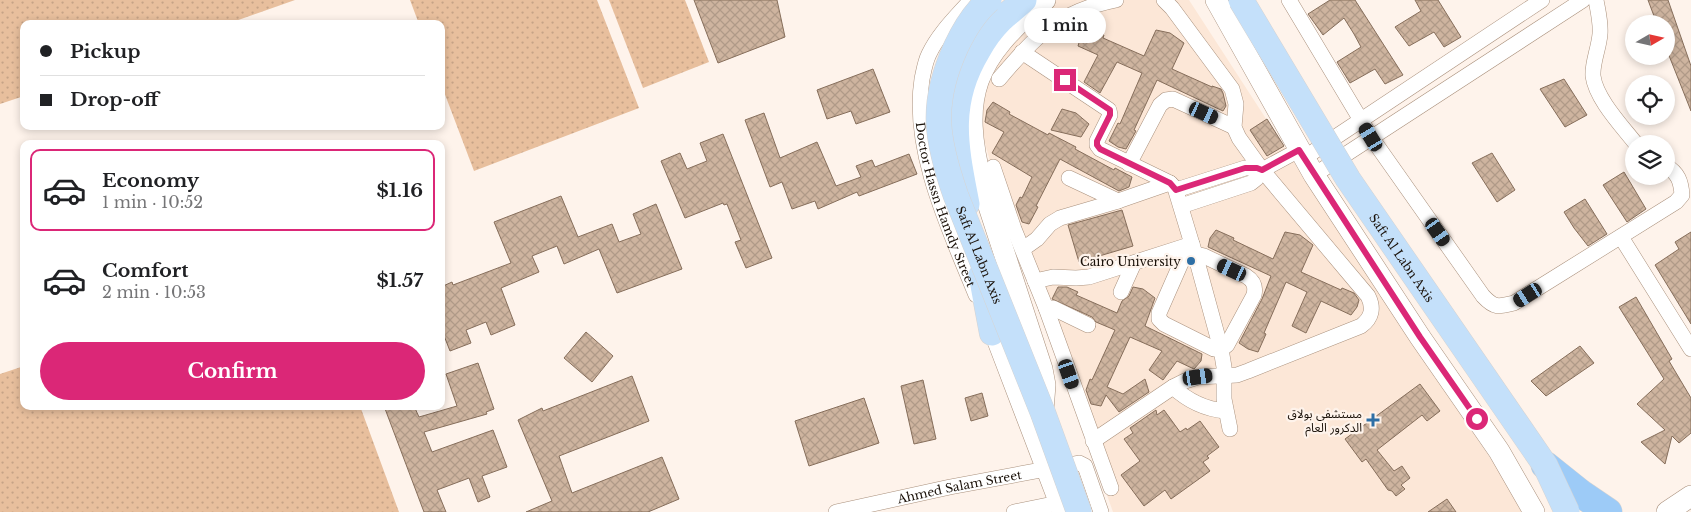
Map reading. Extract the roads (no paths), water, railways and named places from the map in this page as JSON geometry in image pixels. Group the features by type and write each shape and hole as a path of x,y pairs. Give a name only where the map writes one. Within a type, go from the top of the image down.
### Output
{"highway":[{"path":"1545,465 1580,493 1608,512"}],"main road":[{"name":"Saft Al Labn Axis","path":"989,0 966,27 951,59 940,92 938,108 940,144 947,171 972,238 1043,413 1066,509"},
{"path":"992,333 957,148 957,106 967,92 972,60 1000,20 1024,0"},
{"name":"Saft Al Labn Axis","path":"1241,0 1348,179 1545,465 1567,512"}],"street":[{"name":"Doctor Hassn Hamdy Street","path":"972,0 939,36 928,54 920,92 921,127 938,198 958,251 1045,470 1066,509"},
{"path":"1043,413 1045,385 1042,369 982,185 974,154 967,92 978,78 989,58 1005,38 1045,0"},
{"path":"999,79 1022,52 1049,26 1065,16 1082,9 1116,0"},
{"path":"1092,441 1173,386 1198,377 1236,375 1248,371 1361,326 1367,322 1372,309 1368,296 1262,170 1239,138 1234,127 1236,104 1232,89 1164,0"},
{"path":"1216,0 1306,161 1420,337 1499,452 1534,512"},
{"path":"1289,0 1371,137 1491,305 1514,304 1676,202 1682,195 1681,182 1675,171"},
{"path":"1306,161 1361,121 1542,0"},
{"path":"1023,249 1037,239 1055,221 1118,201 1245,168 1262,170 1306,161 1371,137 1583,0"},
{"path":"1596,0 1600,34 1593,76 1608,107 1629,135"},
{"path":"1022,52 1108,108 1110,115 1097,141 1100,149 1173,186 1194,249 1221,349 1225,411 1230,429"},
{"path":"1129,164 1160,104 1166,100 1173,99 1234,127"},
{"path":"993,167 1046,308 1092,441 1111,488"},
{"path":"1181,206 1251,183 1262,170"},
{"path":"1069,178 1118,201"},
{"path":"1621,237 1691,348"},
{"path":"1035,281 1053,277 1090,277 1134,263 1194,249 1246,276 1254,284 1254,295 1226,345 1221,349 1214,349 1164,324 1159,319 1159,313 1181,263 1194,249"},
{"path":"1121,292 1134,263"},
{"path":"1046,308 1053,308 1088,325"},
{"path":"1173,386 1182,395 1197,404 1213,410 1225,411"},
{"name":"Ahmed Salam Street","path":"836,512 904,505 950,487 1079,463 1083,464 1100,512"},
{"path":"1668,512 1691,496"},
{"path":"1014,512 1066,509"}],"place":[{"name":"Cairo University","path":"1191,261"},
{"name":"مستشفى بولاق الدكرور العام","path":"1373,420"}]}
